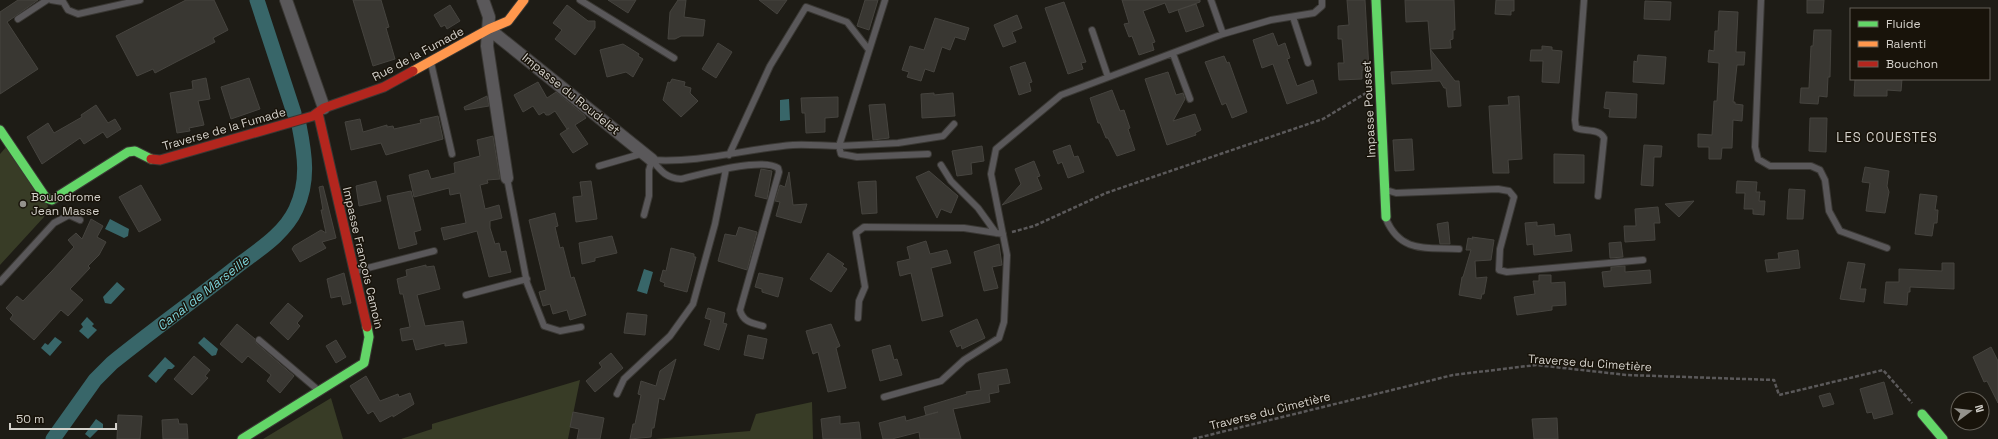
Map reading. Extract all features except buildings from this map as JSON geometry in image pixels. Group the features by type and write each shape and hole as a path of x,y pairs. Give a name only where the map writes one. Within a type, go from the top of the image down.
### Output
{"street":[{"path":"286,0 318,112"},
{"path":"483,0 488,17 489,29 487,46 507,178"},
{"name":"Rue de la Fumade","path":"318,112 384,87 489,29 508,21 524,0"},
{"name":"Impasse Pousset","path":"1376,0 1386,217"},
{"name":"Impasse du Roudelet","path":"489,29 648,156"},
{"name":"Traverse de la Fumade","path":"0,130 46,198 52,200 128,152 135,151 150,159 160,160 288,124 318,112"},
{"name":"Impasse François Camoin","path":"242,439 364,363 369,337 318,112"},
{"path":"1922,414 1943,439"}],"lane":[{"path":"18,19 47,0"},
{"path":"51,0 62,1 68,10 78,14 140,0"},
{"path":"580,0 674,58"},
{"path":"729,155 770,66 806,7 808,0"},
{"path":"885,0 839,146 841,154 857,157 928,154"},
{"path":"1211,0 1223,34"},
{"path":"884,397 941,380 964,360 999,338 1004,322 1007,255 991,174 996,149 1061,95 1223,34 1271,20 1314,13 1322,6 1322,0"},
{"path":"1584,0 1576,128 1584,132 1597,131 1602,134 1604,138 1598,196"},
{"path":"1761,0 1755,147 1758,159 1770,166 1811,166 1820,170 1825,180 1829,211 1840,231 1887,248"},
{"path":"806,7 847,22 869,50"},
{"path":"1293,17 1308,63"},
{"path":"1092,30 1108,77"},
{"path":"1173,54 1190,99"},
{"path":"431,62 452,154"},
{"path":"599,166 648,156 677,161 793,145 839,146 898,143 943,136 954,124"},
{"path":"648,156 661,172 674,178 681,179 726,169 770,164 778,168 779,172 740,310 742,317 746,321 763,326"},
{"path":"644,215 650,196 648,156"},
{"path":"941,165 951,182 978,208 996,233"},
{"path":"617,394 624,379 630,371 670,336 693,304 714,224 726,169"},
{"path":"507,178 526,279 544,326 560,331 580,327"},
{"path":"1384,190 1396,193 1498,189 1509,191 1514,197 1500,249 1500,270 1507,272 1643,260"},
{"path":"0,282 54,223 69,215 80,220"},
{"path":"1386,217 1391,230 1403,241 1417,248 1459,249"},
{"path":"858,318 859,301 865,287 856,233 864,227 964,228 1003,234"},
{"path":"354,272 434,251"},
{"path":"466,295 526,279"},
{"path":"259,340 319,391"}],"path":[{"path":"1003,234 1034,226 1106,193 1323,119 1360,98 1380,81"},
{"name":"Traverse du Cimetière","path":"1193,439 1453,375 1536,365 1627,375 1774,380 1779,395 1883,370 1922,414"}],"green space":[{"name":"Boulodrome Jean Masse","path":"7,146 48,206 44,217 0,265 0,154"},
{"path":"580,380 568,439 401,439 432,429 432,424"},
{"path":"331,398 343,439 263,439"},
{"path":"812,402 813,439 655,439 750,431 756,414"}],"water":[{"path":"789,99 790,120 780,121 780,100"},
{"path":"110,219 129,229 128,236 124,238 105,229"},
{"path":"644,269 653,272 647,294 637,291"},
{"path":"117,282 125,289 111,304 105,303 103,297"},
{"path":"87,317 94,324 92,326 97,330 88,339 79,331 83,327 81,324"},
{"path":"55,337 62,342 50,356 41,348 45,343 48,345"},
{"path":"204,337 218,349 216,355 212,356 198,343"},
{"path":"165,357 175,366 172,369 168,369 156,383 148,376"},
{"path":"96,419 103,424 103,428 99,429 90,438 85,434"}],"waterway":[{"name":"Canal de Marseille","path":"257,0 294,113"},
{"name":"Canal de Marseille","path":"53,439 95,380 112,363 264,246 285,226 296,209 303,188 305,168 299,125"}],"traffic: fast":[{"path":"1376,0 1386,217"},
{"path":"0,130 46,198 52,200 128,152 135,151 151,159"},
{"path":"242,439 364,363 369,337 367,327"},
{"path":"1922,414 1943,439"}],"traffic: slow":[{"path":"413,71 489,29 508,21 524,0"}],"traffic: jam":[{"path":"151,159 160,160 313,116 324,108 384,87 413,71"},
{"path":"318,113 367,327"}],"place":[{"name":"Boulodrome Jean Masse","path":"23,204"}],"district":[{"name":"LES COUESTES","path":"1887,137"}]}
